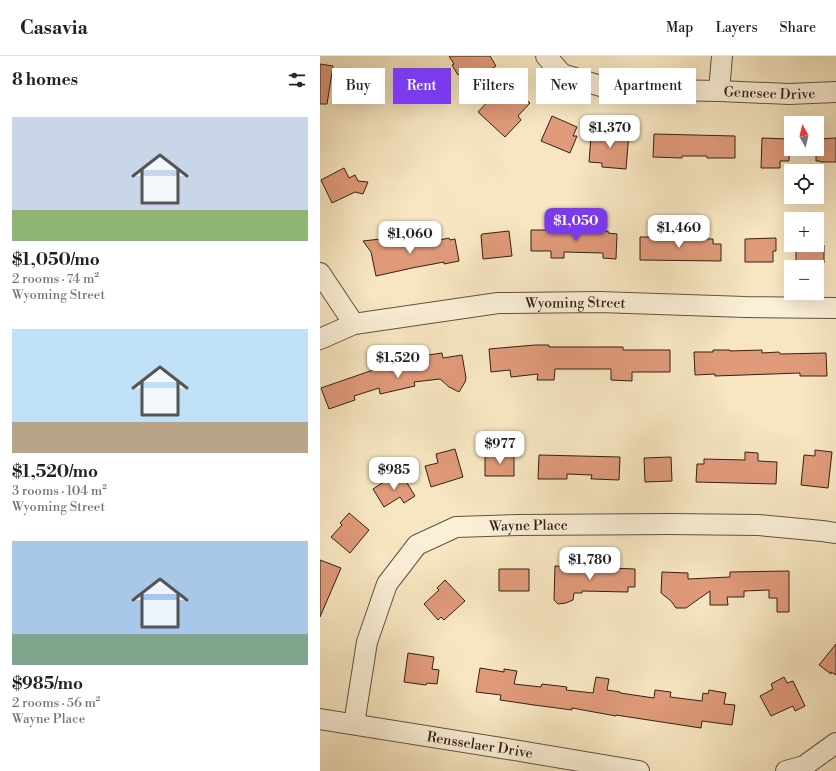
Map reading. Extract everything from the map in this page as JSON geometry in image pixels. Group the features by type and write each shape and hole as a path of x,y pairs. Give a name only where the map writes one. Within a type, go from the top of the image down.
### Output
{"street":[{"name":"Genesee Drive","path":"546,56 562,74 610,89 789,94 836,92"},
{"path":"719,91 722,56"},
{"path":"320,273 354,324"},
{"name":"Wyoming Street","path":"320,339 354,324 498,303 600,302 745,307 836,308"},
{"name":"Wayne Place","path":"354,724 367,642 387,584 417,545 456,527 670,524 758,525 822,530 836,533"},
{"name":"Rensselaer Drive","path":"320,719 639,771"},
{"path":"786,771 804,766 836,743"}],"building":[{"path":"449,56 490,56 496,66 493,68 459,68 458,75 452,65 454,64"},
{"path":"320,64 333,66 327,104 320,104"},
{"path":"528,101 530,103 518,116 521,120 505,137 478,112 485,104 528,104"},
{"path":"552,116 577,127 573,136 577,136 570,153 541,141"},
{"path":"601,130 629,133 626,169 602,167 602,163 589,162 591,136 601,137"},
{"path":"654,134 735,136 735,158 707,158 707,156 682,156 682,158 653,157"},
{"path":"762,138 784,139 784,156 789,156 789,161 780,161 780,168 761,168"},
{"path":"836,138 836,162 816,161 816,156 824,156 824,139"},
{"path":"344,168 349,178 355,175 358,181 368,182 363,194 355,192 332,203 321,180"},
{"path":"582,221 599,222 599,231 608,231 608,233 617,234 616,259 603,258 603,253 564,252 564,258 551,258 551,251 531,251 531,230 582,233"},
{"path":"509,231 512,256 483,259 481,235"},
{"path":"640,237 713,239 713,244 721,244 721,261 640,260"},
{"path":"389,238 390,245 406,243 406,247 449,238 450,240 455,239 459,261 444,264 444,262 376,276 371,252 363,241"},
{"path":"776,238 776,251 773,251 773,262 745,262 745,239"},
{"path":"796,252 824,252 824,260 796,260"},
{"path":"549,345 549,347 623,347 623,350 670,350 670,372 632,372 632,381 611,380 611,369 555,369 554,380 537,380 538,374 511,377 510,370 491,372 489,349"},
{"path":"713,350 762,350 762,353 779,352 780,354 826,353 827,376 800,376 800,373 715,376 715,374 695,375 694,352 713,352"},
{"path":"442,353 443,358 462,355 466,378 459,392 449,387 440,379 414,382 415,386 380,394 379,388 354,396 355,400 329,409 321,388 388,366 390,371 429,362 428,355"},
{"path":"455,449 463,477 431,487 425,466 438,463 436,454"},
{"path":"815,450 832,452 828,488 801,485 804,455 815,456"},
{"path":"745,452 758,453 758,461 777,462 776,484 696,482 697,464 704,464 704,459 745,460"},
{"path":"485,454 514,454 514,476 485,476"},
{"path":"539,455 620,457 619,480 591,479 592,475 567,474 567,479 538,479"},
{"path":"671,457 672,481 645,482 644,458"},
{"path":"401,473 415,496 404,503 400,497 384,507 373,489"},
{"path":"349,513 369,530 350,553 331,537 342,525 340,523"},
{"path":"320,560 341,568 320,617"},
{"path":"555,566 635,569 635,587 628,587 628,592 582,591 582,593 574,593 573,600 558,604 554,600"},
{"path":"499,569 529,569 529,591 499,591"},
{"path":"789,571 789,612 777,612 777,598 769,598 769,590 744,591 744,597 727,597 728,605 710,605 710,591 686,608 676,608 671,601 661,593 662,572 688,573 688,579 730,577 730,572"},
{"path":"445,580 465,601 444,620 441,617 438,620 424,604 439,590 437,588"},
{"path":"836,644 836,675 831,672 831,674 819,665"},
{"path":"408,653 434,657 432,669 439,670 437,684 427,683 426,685 404,682"},
{"path":"480,668 504,672 504,669 517,671 514,684 541,687 542,684 567,687 566,690 593,693 596,677 609,679 607,690 654,698 655,690 671,692 670,697 702,701 703,693 708,694 709,690 726,693 724,704 735,705 732,725 702,721 701,728 572,708 572,710 500,700 501,695 476,692"},
{"path":"784,677 787,683 793,681 805,706 795,711 793,706 771,716 760,696 773,689 771,684"}]}
